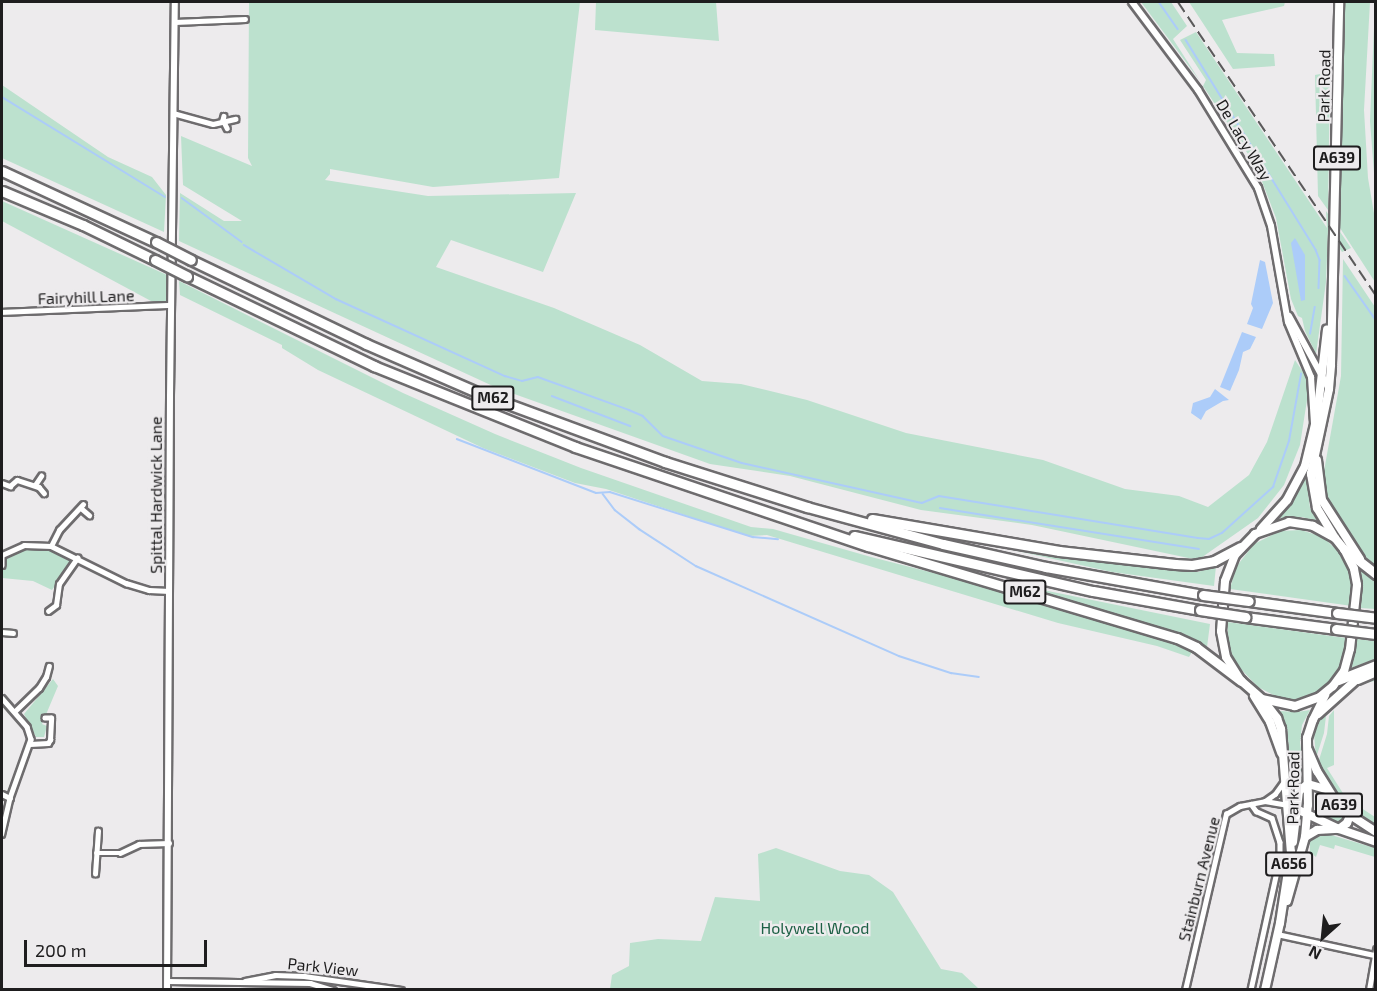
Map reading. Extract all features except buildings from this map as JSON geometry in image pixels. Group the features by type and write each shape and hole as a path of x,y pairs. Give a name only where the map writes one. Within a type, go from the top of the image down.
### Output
{"highway":[{"name":"M62","path":"2,171 156,242 366,344 484,395 664,462 807,507 1046,567 1203,595 1376,618"},
{"name":"M62","path":"2,191 83,225 374,366 476,408 654,475 868,546 1178,638 1196,647 1241,681"},
{"path":"807,507 1059,551 1175,564 1192,565 1214,561 1240,547"},
{"name":"M62","path":"799,522 1082,588 1200,610 1376,634"},
{"path":"1344,549 1376,574"},
{"path":"1338,680 1376,665"},
{"path":"1356,680 1376,671"}],"main road":[{"name":"Park Road","path":"1335,538 1321,516 1313,493 1311,474 1335,269 1339,2"},
{"name":"Park Road","path":"1255,534 1287,500 1314,449 1329,389 1331,315"},
{"path":"1314,449 1322,500 1338,528 1366,567"},
{"path":"1289,522 1313,526 1335,538 1344,549 1354,569 1357,600 1347,662 1338,680 1328,691 1311,702 1295,706 1262,699 1241,681 1226,657 1221,631 1225,581 1240,547 1255,534 1289,522"},
{"path":"1312,720 1356,680"},
{"path":"1251,690 1270,722 1283,760"},
{"name":"Park Road","path":"1265,990 1277,934 1305,837 1308,784 1307,738 1312,720 1328,691"},
{"name":"Park Road","path":"1262,699 1272,711 1281,729 1288,806 1291,852 1280,923"},
{"name":"A639","path":"1308,750 1326,789 1350,815 1376,832"},
{"path":"1291,852 1298,810 1297,795 1308,784 1326,789"},
{"name":"A639","path":"1288,806 1339,829 1376,842"},
{"path":"1305,837 1317,830 1339,829 1347,823 1350,815"}],"street":[{"name":"Spittal Hardwick Lane","path":"167,990 175,2"},
{"name":"De Lacy Way","path":"1132,2 1198,90 1258,188 1271,226 1288,322 1311,377 1314,433"},
{"path":"176,22 245,19"},
{"path":"174,113 213,124 235,119"},
{"path":"224,116 227,128"},
{"name":"Fairyhill Lane","path":"2,312 171,305"},
{"name":"De Lacy Way","path":"1287,312 1329,389"},
{"path":"35,485 40,476"},
{"path":"2,483 10,486 17,480 35,485 44,493"},
{"path":"51,546 59,530 82,506 89,515"},
{"path":"2,565 2,555 24,545 51,546 116,579 138,587 169,591"},
{"path":"54,617 50,610 57,602 59,584 77,558"},
{"path":"2,632 13,633"},
{"path":"15,711 39,688 46,677 49,666"},
{"path":"2,699 27,727 30,744 10,798 2,834"},
{"path":"30,744 50,740 51,718 45,718"},
{"path":"1264,801 1275,794 1285,780"},
{"path":"2,794 10,798"},
{"name":"Stainburn Avenue","path":"1185,990 1226,814 1229,810 1264,801 1288,806"},
{"name":"Park Road","path":"1251,804 1256,811 1272,818 1280,842 1280,858 1251,990"},
{"path":"95,874 98,831"},
{"path":"96,853 120,853 139,844 169,843"},
{"path":"1277,934 1375,953 1369,990"},
{"name":"Park View","path":"242,982 275,975 294,975 401,990"},
{"name":"Park View","path":"167,981 310,983 333,990"}],"green space":[{"path":"249,2 580,2 559,178 433,187 330,169 330,174 325,180 428,196 576,193 543,272 451,240 436,267 554,308 640,345 702,381 741,384 807,400 906,433 1043,460 1125,489 1179,496 1208,507 1249,475 1267,442 1295,360 1307,378 1307,400 1300,445 1284,485 1258,518 1198,560 1032,525 921,510 790,476 710,464 495,387 179,241 180,193 224,221 242,221 183,185 181,136 252,166 248,158"},
{"path":"596,2 716,2 719,41 595,30"},
{"path":"1141,2 1171,2 1187,26 1173,39 1200,81"},
{"path":"1189,2 1285,2 1284,6 1222,20 1237,53 1274,54 1275,66 1233,69"},
{"path":"1344,2 1370,2 1364,110 1368,178 1375,219 1375,282 1340,228"},
{"path":"1375,4 1376,186 1370,121"},
{"path":"1196,32 1327,228 1326,211 1351,248 1342,252 1328,231 1326,282 1316,354 1305,331 1302,318 1298,316 1291,299 1276,218 1261,179 1248,154 1203,86 1206,80 1180,40"},
{"path":"1330,72 1328,210 1318,196 1315,75"},
{"path":"2,85 108,157 152,177 166,195 164,232 2,158"},
{"path":"2,201 167,275 168,303 151,301 2,221"},
{"path":"1343,259 1375,307 1375,568 1334,519 1326,492 1324,471 1341,376"},
{"path":"179,281 403,393 495,434 581,468 751,527 773,529 973,583 1162,639 1192,652 1189,657 1157,646 1058,623 767,535 748,536 606,489 575,483 483,448 318,370 282,348 282,345 180,295"},
{"path":"1306,474 1310,508 1317,521 1302,517 1277,518 1293,499"},
{"path":"1301,530 1323,537 1342,555 1351,575 1352,606 1230,589 1236,567 1254,544 1280,531"},
{"path":"953,537 1093,560 1198,572 1216,566 1214,586 1112,572"},
{"path":"43,545 75,557 52,590 33,581 2,578 2,555 17,547"},
{"path":"1357,563 1375,577 1375,609 1360,608 1362,581"},
{"path":"999,581 1210,624 1207,647 1158,626"},
{"path":"1227,622 1346,638 1342,664 1329,685 1320,691 1307,698 1283,700 1258,687 1235,663 1229,646"},
{"path":"1356,639 1375,641 1375,659 1351,668"},
{"path":"1375,673 1375,681 1357,685 1326,716 1324,733 1316,758 1314,734 1321,717 1353,683"},
{"path":"53,679 58,686 42,724 47,726 44,737 36,737 24,714"},
{"path":"1310,710 1302,725 1300,742 1304,780 1292,786 1287,727 1280,711"},
{"path":"1334,710 1334,765 1327,768 1346,798 1375,817 1375,825 1347,805 1326,780 1320,766 1319,760 1327,734 1329,716"},
{"path":"1317,790 1328,796 1345,815 1344,822 1339,823 1323,817 1317,803"},
{"path":"1321,832 1375,848 1375,857 1335,845 1334,849 1320,845 1316,857 1310,852 1310,838"},
{"name":"Holywell Wood","path":"776,848 840,871 869,875 893,892 941,969 962,973 979,989 610,989 612,975 629,966 630,943 658,939 701,941 715,897 760,901 758,854"}],"water":[{"path":"1295,238 1305,255 1305,300 1301,301 1291,243"},
{"path":"1260,260 1265,262 1273,303 1262,329 1247,324 1253,308 1251,304"},
{"path":"1242,332 1256,337 1250,349 1243,352 1239,370 1230,391 1220,387"},
{"path":"1215,389 1229,400 1206,411 1201,420 1191,413 1193,403 1210,397"}],"waterway":[{"path":"1159,2 1178,29"},
{"path":"1186,40 1316,250 1320,260 1319,288"},
{"path":"2,97 165,197"},
{"path":"182,198 242,242"},
{"path":"244,245 336,299 505,376 522,381 538,377 629,410 643,416 663,436 742,463 922,503 939,496 1198,538 1209,539 1222,533 1273,487 1289,441 1301,374"},
{"path":"1345,276 1376,320"},
{"path":"1310,334 1315,307"},
{"path":"552,396 630,426"},
{"path":"457,439 596,493 610,492 753,537 778,539"},
{"path":"603,494 615,510 639,529 696,566 899,656 951,673 979,677"},
{"path":"940,508 1199,549"}],"railway":[{"path":"1178,2 1376,295"}]}
